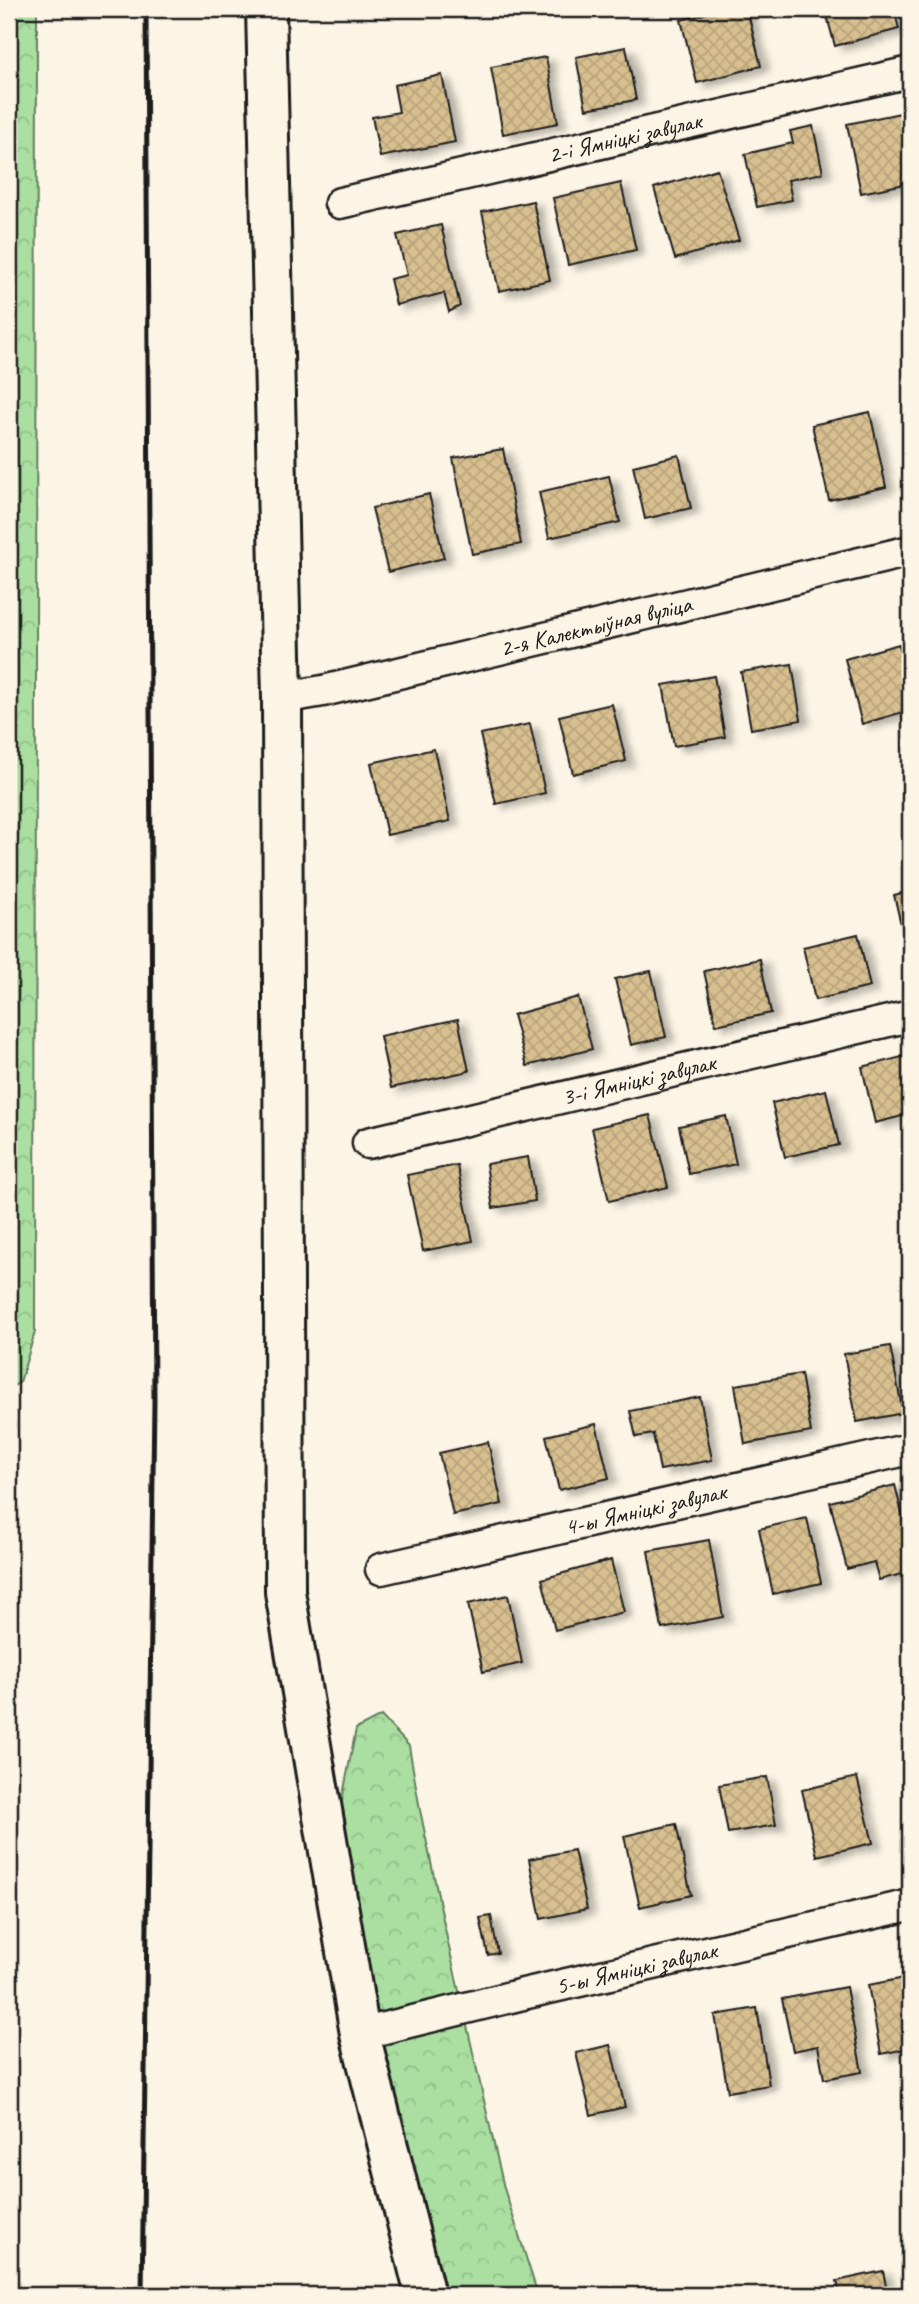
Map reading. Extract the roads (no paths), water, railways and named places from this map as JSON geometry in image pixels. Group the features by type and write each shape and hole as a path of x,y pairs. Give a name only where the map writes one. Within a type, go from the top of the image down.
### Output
{"main road":[{"path":"267,9 282,698 285,1592 360,2034 425,2295"}],"street":[{"name":"2-і Ямніцкі завулак","path":"340,202 910,72"},
{"name":"2-я Калектыўная вуліца","path":"282,698 337,688 910,551"},
{"name":"3-і Ямніцкі завулак","path":"368,1143 910,1016"},
{"name":"4-ы Ямніцкі завулак","path":"381,1569 910,1449"},
{"name":"5-ы Ямніцкі завулак","path":"360,2034 910,1905"}],"railway":[{"path":"142,2295 154,1401 146,9"}]}
